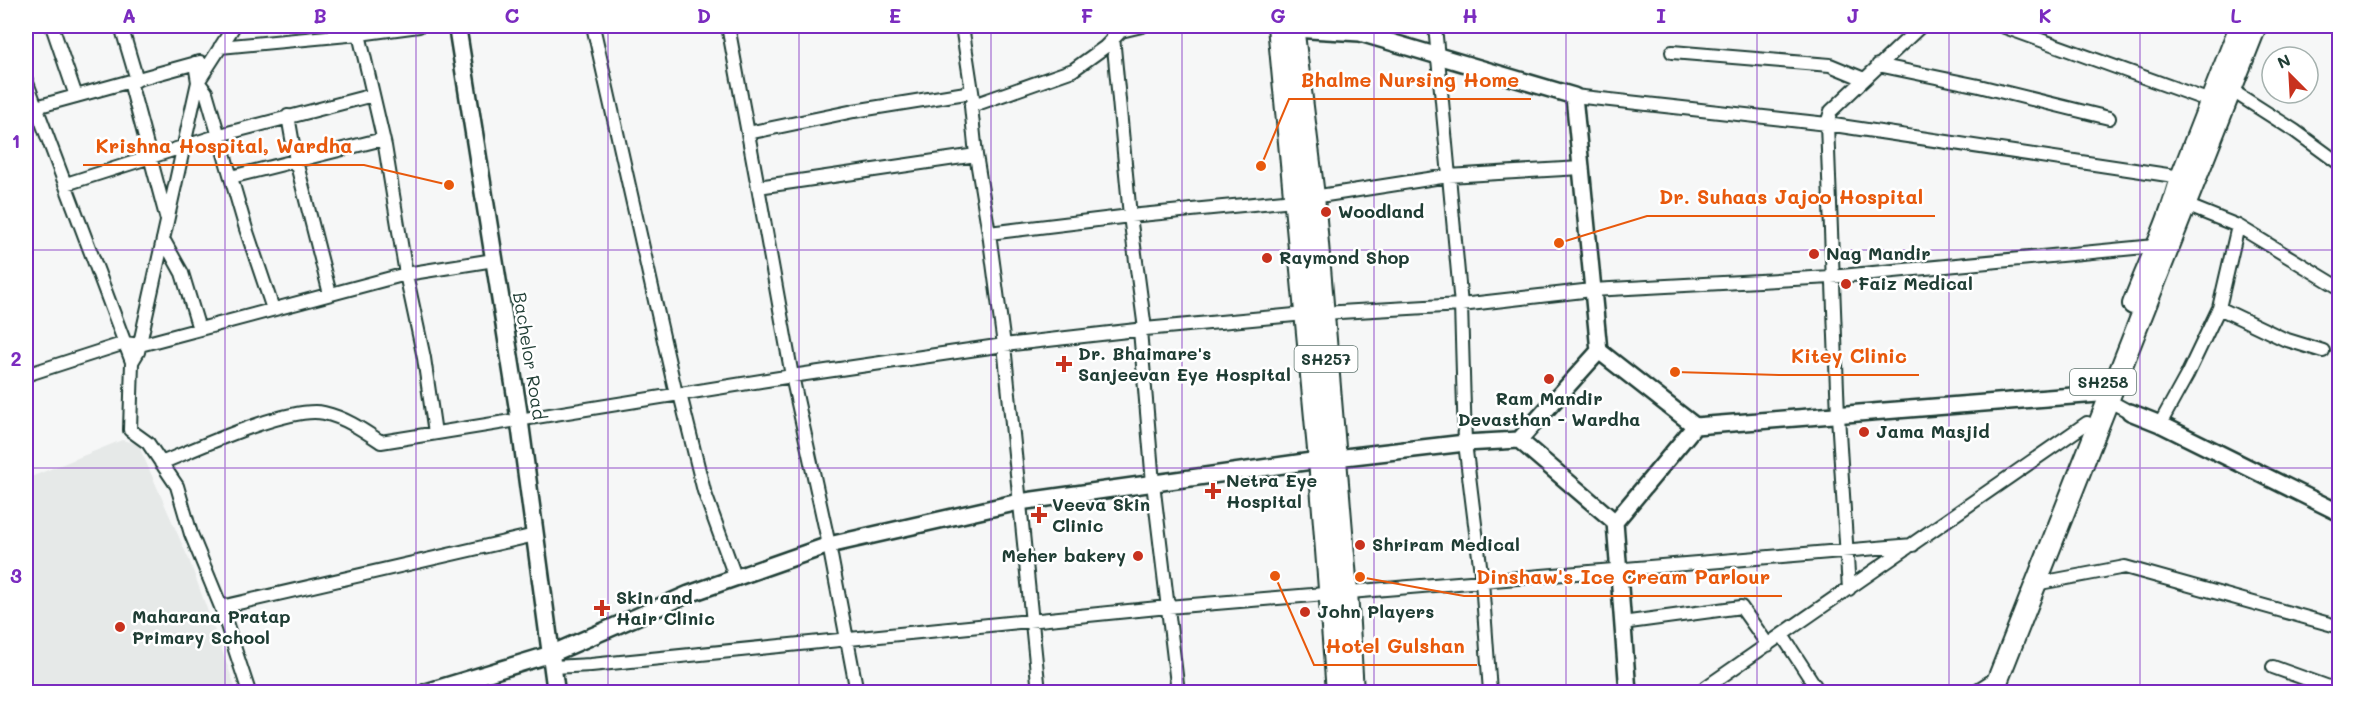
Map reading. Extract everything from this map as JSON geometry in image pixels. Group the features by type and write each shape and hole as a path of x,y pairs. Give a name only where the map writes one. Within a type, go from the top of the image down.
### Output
{"main road":[{"name":"Bachelor Road","path":"457,26 519,419 556,693"},
{"name":"SH258","path":"1987,688 2087,423 2104,397 2186,205 2230,80 2237,55 2240,26"},
{"name":"SH258","path":"2237,55 2256,26"},
{"name":"SH257","path":"1288,27 1338,592 1353,693"},
{"name":"SH258","path":"1987,688 2035,584 2104,397 2155,246 2174,203 2181,177 2210,101 2230,80"},
{"name":"SH257","path":"1337,693 1338,592"}],"street":[{"path":"52,26 76,96"},
{"path":"121,26 167,220"},
{"path":"132,362 140,345 198,82 234,26"},
{"path":"220,46 359,34 419,26"},
{"path":"593,26 678,394 704,491 735,579"},
{"path":"728,26 792,376 829,545 857,693"},
{"path":"962,26 975,105"},
{"path":"1112,26 1142,329 1153,483 1178,693"},
{"path":"1038,693 1004,345 971,106 1073,70 1121,31 1142,26"},
{"path":"1435,26 1461,305 1465,443 1482,581 1490,693"},
{"path":"1849,589 1831,277 1827,124 1831,111 1921,26"},
{"path":"2002,26 2210,101"},
{"path":"1288,27 1360,33 1574,96 1827,124 2181,177"},
{"path":"359,34 383,139 406,274 424,358 435,433"},
{"path":"1672,52 1830,65 1864,79"},
{"path":"36,107 213,58"},
{"path":"194,63 198,82 206,93 220,135 246,229 273,309"},
{"path":"1878,65 2109,117"},
{"path":"26,80 132,362 130,430 148,443 177,486 191,534 221,607 249,693"},
{"path":"2230,80 2340,164"},
{"path":"748,133 854,111 972,92"},
{"path":"66,184 220,135 373,95"},
{"path":"1574,96 1599,351 1695,426 2104,397 2130,412 2160,424 2340,513"},
{"path":"288,116 296,161 330,294"},
{"path":"231,177 383,139"},
{"path":"758,187 976,155"},
{"path":"989,233 1304,198 1448,176 1581,168"},
{"path":"2186,205 2238,226 2340,288"},
{"path":"2160,424 2187,375 2219,308 2238,226"},
{"path":"163,239 182,273 199,329"},
{"path":"161,463 265,422 321,412 346,420 381,442 792,376 1004,345 1142,329 1314,313 1461,305 1592,290 1831,277 2155,246"},
{"path":"26,375 125,343 140,345 406,274 494,260"},
{"path":"2219,308 2284,339 2323,351"},
{"path":"1519,440 1599,351"},
{"path":"1699,693 2087,423"},
{"path":"1624,692 1615,522 1695,426"},
{"path":"426,693 552,661 689,594 829,545 1019,502 1327,459 1465,443 1519,440 1615,522"},
{"path":"221,607 535,535"},
{"path":"552,661 591,665 1168,607 1913,545"},
{"path":"2035,584 2125,567 2340,627"},
{"path":"1622,623 1741,607 1768,645"},
{"path":"1782,635 1819,693"},
{"path":"2273,666 2340,691"}],"shaded area":[{"name":"Maharana Pratap Primary School","path":"122,440 138,444 190,562 237,692 26,692 26,479"}],"place":[{"name":"Bhalme Nursing Home","path":"1261,166"},
{"name":"Krishna Hospital, Wardha","path":"449,185"},
{"name":"Woodland","path":"1326,212"},
{"name":"Dr. Suhaas Jajoo Hospital","path":"1559,243"},
{"name":"Nag Mandir","path":"1814,254"},
{"name":"Raymond Shop","path":"1267,258"},
{"name":"Faiz Medical","path":"1846,284"},
{"name":"Dr. Bhaimare's Sanjeevan Eye Hospital","path":"1064,364"},
{"name":"Kitey Clinic","path":"1675,372"},
{"name":"Ram Mandir Devasthan - Wardha","path":"1549,379"},
{"name":"Jama Masjid","path":"1864,432"},
{"name":"Netra Eye Hospital","path":"1213,491"},
{"name":"Veeva Skin Clinic","path":"1039,515"},
{"name":"Shriram Medical","path":"1360,545"},
{"name":"Meher bakery","path":"1138,556"},
{"name":"Hotel Gulshan","path":"1275,576"},
{"name":"Dinshaw's Ice Cream Parlour","path":"1360,577"},
{"name":"Skin and Hair Clinic","path":"602,608"},
{"name":"John Players","path":"1305,612"},
{"name":"Maharana Pratap Primary School","path":"120,627"}]}
